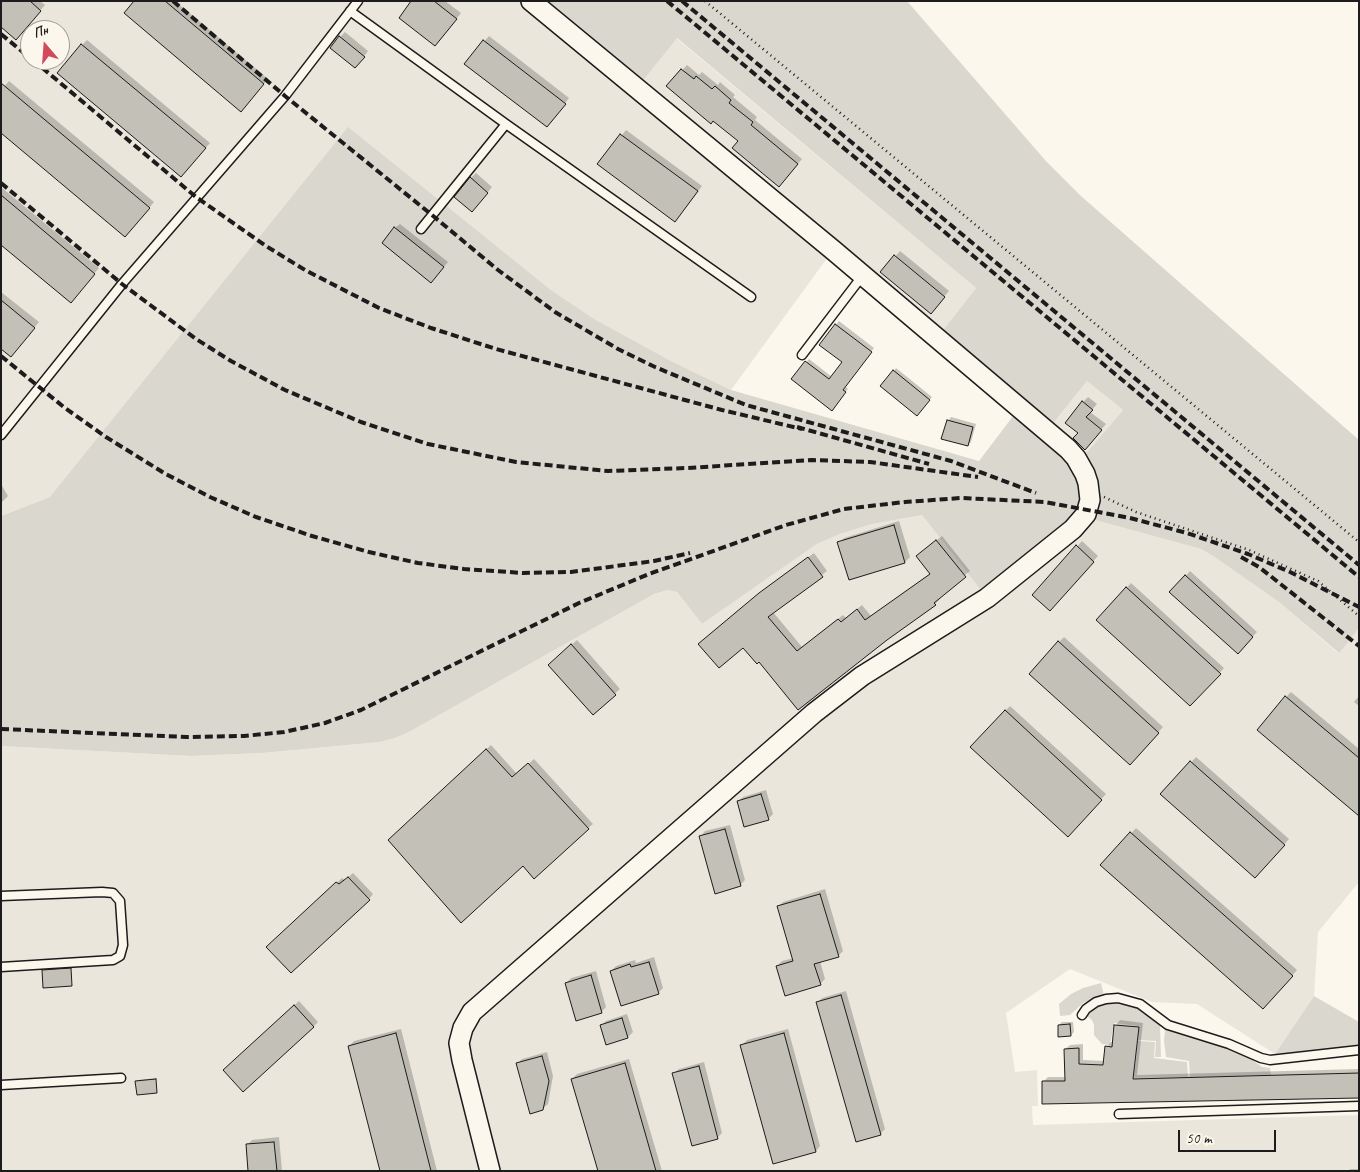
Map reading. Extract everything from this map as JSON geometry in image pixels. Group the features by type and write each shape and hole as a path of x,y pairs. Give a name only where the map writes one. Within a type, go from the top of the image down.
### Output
{"street":[{"path":"490,1171 459,1043 463,1028 472,1012 826,703 862,676 986,598 1068,534 1086,514 1090,500 1082,468 1068,450 863,275 531,1"}],"lane":[{"path":"1,435 122,284 285,96 358,1"},
{"path":"350,11 752,298"},
{"path":"421,229 506,124"},
{"path":"802,355 863,275"},
{"path":"1,896 113,893 120,901 123,945 120,956 113,960 1,967"},
{"path":"1082,1015 1086,1009 1096,1002 1118,998 1140,1004 1168,1025 1229,1044 1270,1060 1359,1050"},
{"path":"1,1086 121,1078"},
{"path":"1119,1114 1359,1106"}],"path":[{"path":"704,1 1359,542"},
{"path":"1089,490 1136,512 1249,550 1318,581 1359,616"}],"shaded area":[{"path":"1,1 532,1 676,38 976,288 937,338 833,250 731,390 671,361 596,320 551,290 479,233 50,497 1,516"},
{"path":"532,1 907,1 1045,160 1081,196 1359,440 1359,628 1339,653 1279,602 1201,549 1084,517 987,598 922,515 872,524 840,534 817,544 702,624 677,592 668,590 654,594 409,732 380,742 262,753 191,756 1,746 1,516 50,497 348,127 551,290 596,320 671,361 731,390 979,461 1020,407 937,338 976,288 677,38 636,89","holes":["1087,381 1123,410 1079,462 1047,431"]},
{"path":"1087,381 1123,410 1079,463 1047,431"},
{"path":"922,515 987,598 1084,517 1201,549 1279,602 1338,653 1359,628 1359,882 1318,932 1314,996 1275,1054 1197,1004 1152,1002 1070,969 1006,1013 1015,1072 1037,1070 1038,1106 1032,1106 1033,1125 1359,1115 1359,1171 1,1171 1,746 191,756 262,753 380,742 409,732 654,594 668,590 677,592 702,624 817,544 840,534 872,524"},
{"path":"1101,983 1104,995 1083,1003 1070,1015 1060,1016 1059,1004 1071,994 1083,988"},
{"path":"1314,996 1359,1022 1359,1050 1273,1060 1275,1054"},
{"path":"1117,1001 1137,1007 1160,1025 1161,1057 1155,1057 1156,1041 1138,1040 1139,1026 1114,1023 1110,1045 1102,1044 1094,1035 1094,1025 1087,1016 1095,1008"},
{"path":"1167,1028 1225,1046 1245,1055 1262,1067 1270,1068 1271,1075 1190,1077 1189,1061 1166,1057 1164,1041 1165,1029"},
{"path":"1138,1041 1155,1042 1154,1058 1187,1062 1188,1077 1122,1078 1123,1067 1135,1068"}],"building":[{"path":"1,1 30,1 41,11 33,20 20,20 20,35 16,40 1,27"},
{"path":"134,1 165,1 264,84 241,112 124,13"},
{"path":"411,1 434,1 457,19 435,46 399,18"},
{"path":"339,36 365,57 355,68 330,48"},
{"path":"483,40 566,104 547,127 464,64"},
{"path":"81,44 206,148 181,177 57,73 59,70 70,70 70,57"},
{"path":"681,69 694,79 696,76 712,89 715,86 731,100 729,103 753,122 751,125 798,164 779,187 732,148 738,141 713,121 711,124 666,86"},
{"path":"1,83 150,208 125,237 1,133"},
{"path":"620,134 698,191 675,222 597,164"},
{"path":"470,177 488,193 472,212 454,197"},
{"path":"1,195 95,274 71,303 1,245"},
{"path":"394,227 444,267 431,283 382,243"},
{"path":"894,255 945,297 931,314 880,272"},
{"path":"1,300 35,328 11,357 1,349"},
{"path":"835,324 872,352 843,390 846,392 832,411 791,379 805,361 829,379 842,362 819,345"},
{"path":"893,370 930,400 917,416 880,386"},
{"path":"1082,401 1093,410 1086,417 1102,430 1085,450 1073,438 1078,433 1065,423"},
{"path":"947,420 973,427 968,446 941,439"},
{"path":"894,525 905,563 849,580 837,542"},
{"path":"936,540 966,577 934,603 936,605 887,640 798,710 759,662 757,664 743,648 719,668 698,644 759,593 808,557 823,577 768,617 797,651 838,619 841,622 857,609 865,620 930,574 916,556"},
{"path":"1076,545 1094,562 1050,611 1032,595"},
{"path":"1185,575 1253,637 1238,654 1169,592"},
{"path":"1126,587 1221,674 1190,706 1096,620"},
{"path":"1058,641 1159,733 1130,765 1029,674"},
{"path":"571,644 616,695 593,715 548,665"},
{"path":"1285,696 1359,758 1359,816 1257,730"},
{"path":"1005,710 1102,800 1068,837 970,747"},
{"path":"486,749 512,777 528,763 589,829 534,879 523,866 461,923 388,840"},
{"path":"1190,761 1285,845 1255,878 1160,794"},
{"path":"761,794 769,820 744,827 737,801"},
{"path":"725,829 741,886 715,894 699,836"},
{"path":"1130,832 1293,976 1263,1009 1100,865"},
{"path":"348,877 370,900 291,973 266,947 336,882 339,884"},
{"path":"820,894 839,957 814,964 821,985 785,996 776,966 793,961 777,906"},
{"path":"649,962 659,994 621,1006 610,971 630,964 631,967"},
{"path":"71,968 72,986 43,988 42,970"},
{"path":"591,975 602,1013 576,1021 565,983"},
{"path":"841,995 881,1135 856,1142 816,1002"},
{"path":"294,1005 314,1027 243,1092 223,1070"},
{"path":"622,1018 628,1038 606,1045 600,1025"},
{"path":"1070,1024 1071,1036 1058,1037 1058,1025"},
{"path":"1114,1025 1139,1027 1133,1079 1359,1073 1359,1098 1042,1104 1042,1081 1065,1081 1064,1049 1079,1048 1079,1064 1103,1065 1105,1046 1112,1047"},
{"path":"396,1033 431,1171 380,1171 348,1046"},
{"path":"784,1033 816,1152 773,1164 740,1045"},
{"path":"542,1056 549,1081 543,1110 530,1114 516,1063"},
{"path":"625,1063 656,1171 598,1171 571,1079"},
{"path":"699,1066 718,1139 692,1146 672,1073"},
{"path":"156,1079 157,1093 137,1095 135,1081"},
{"path":"274,1142 277,1171 248,1171 246,1144"}],"railway":[{"path":"173,1 285,96 498,270 555,312 618,349 655,367 746,405 951,461 1036,493"},
{"path":"667,1 1359,577"},
{"path":"682,1 1359,565"},
{"path":"1,34 20,50"},
{"path":"45,70 196,197 266,246 305,270 379,308 431,328 496,349 722,410 802,429"},
{"path":"1,183 122,284 196,339 231,361 285,390 361,422 428,444 516,462 608,471 812,460 870,462 978,477"},
{"path":"1,356 65,408 106,437 164,473 210,497 256,517 312,536 418,563 464,569 523,573 571,572 654,561 690,553"},
{"path":"797,427 929,464"},
{"path":"1,729 186,737 244,736 284,732 325,723 361,710 579,603 649,574 786,525 844,509 905,502 961,498 1045,502 1130,518 1187,533 1248,554 1290,572 1359,607"},
{"path":"1241,557 1259,567 1359,646"}]}
